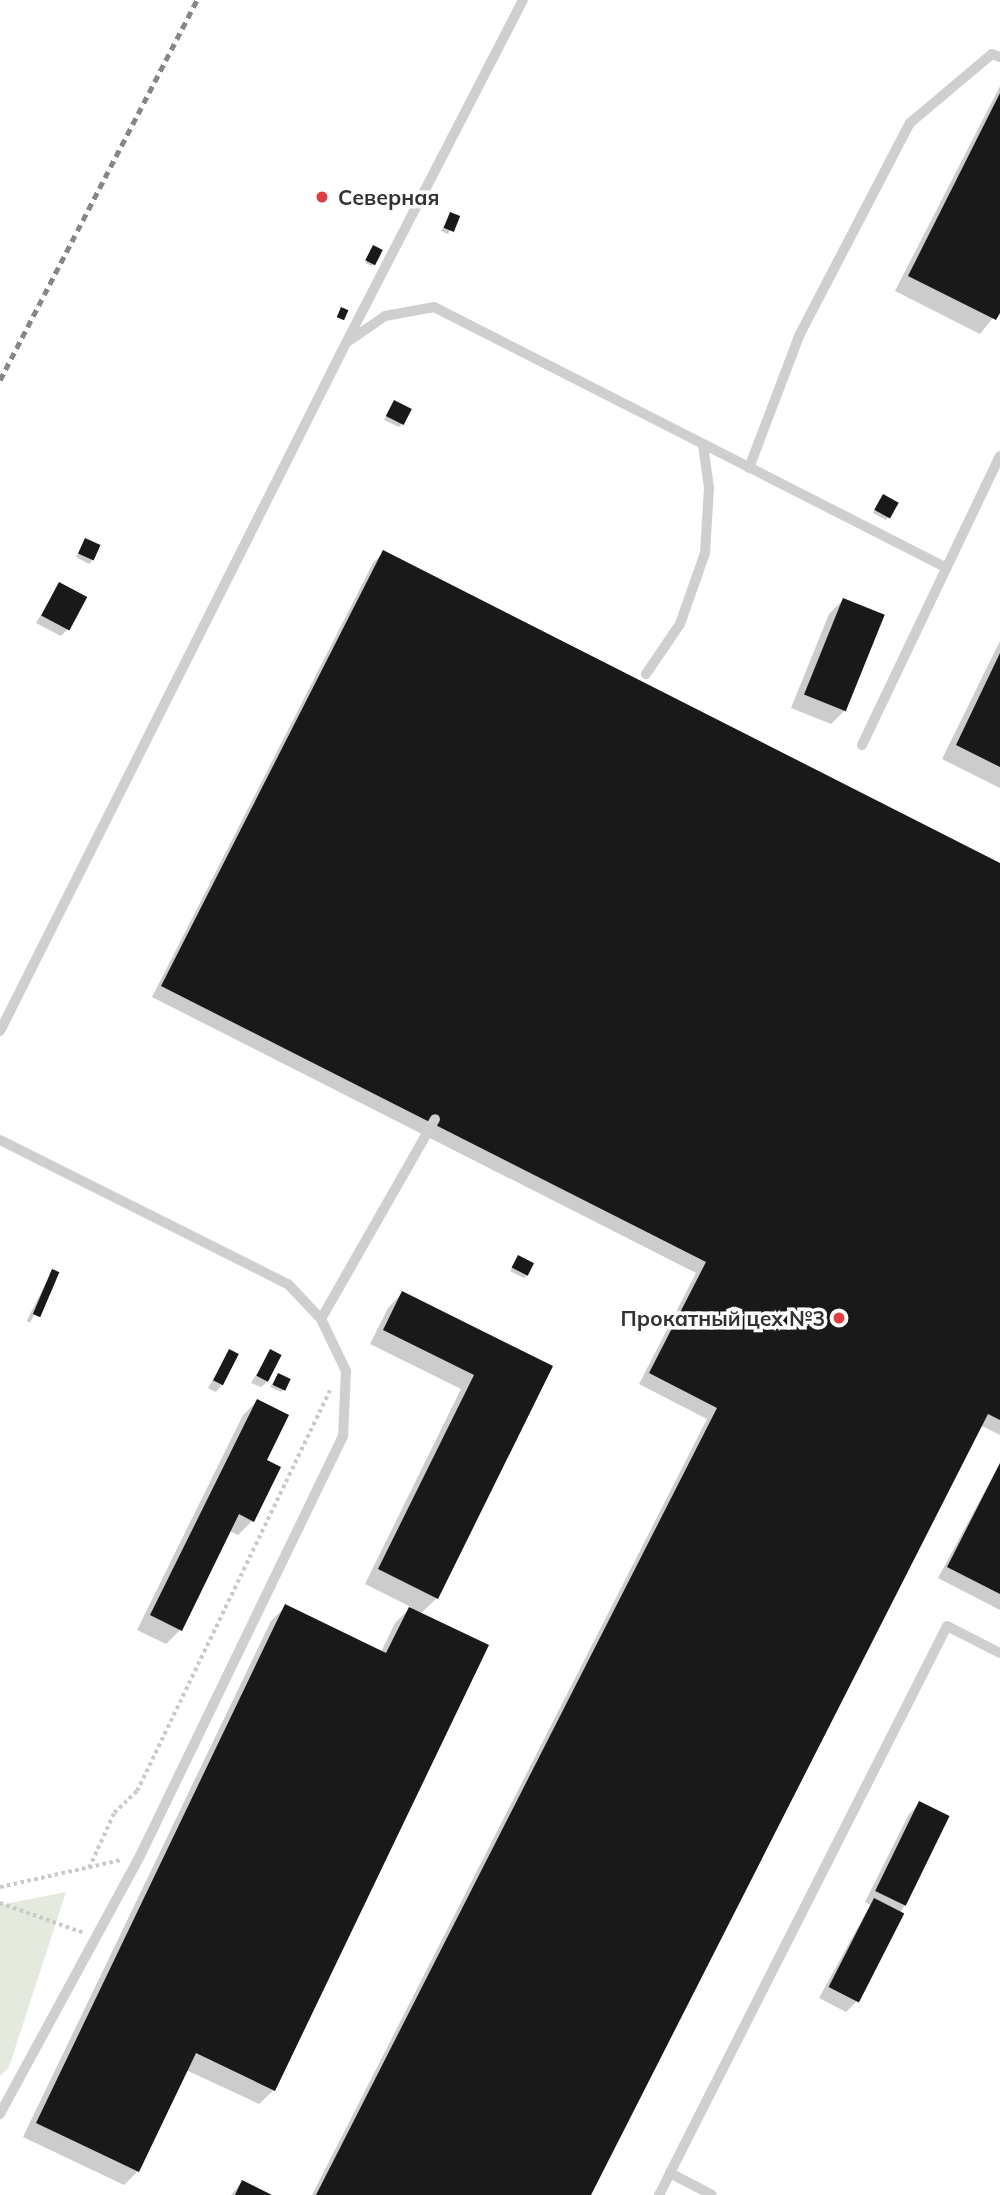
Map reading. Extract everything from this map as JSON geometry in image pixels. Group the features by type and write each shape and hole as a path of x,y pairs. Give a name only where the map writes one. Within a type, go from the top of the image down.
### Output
{"lane":[{"path":"0,1031 346,343 523,0"},
{"path":"749,468 800,334 910,123 992,54 1000,57"},
{"path":"346,343 385,316 433,307 945,567"},
{"path":"646,674 680,624 705,553 709,488 703,445"},
{"path":"862,745 1000,456"},
{"path":"321,1320 435,1119"},
{"path":"0,1140 288,1284 321,1320 343,1365 343,1436 140,1856 0,2114"},
{"path":"659,2195 947,1626 1000,1653"},
{"path":"670,2174 712,2195"}],"path":[{"path":"89,1867 114,1813 137,1791 343,1365"},
{"path":"0,1887 140,1856"},
{"path":"0,1903 96,1938"}],"shaded area":[{"path":"66,1892 9,2067 0,2076 0,1905"}],"building":[{"path":"1000,93 1000,313 996,320 908,276"},
{"path":"450,212 460,216 454,232 444,228"},
{"path":"373,245 383,250 375,265 365,260"},
{"path":"341,307 348,310 344,320 337,317"},
{"path":"394,400 412,409 404,425 386,416"},
{"path":"883,494 899,503 890,518 874,510"},
{"path":"85,538 101,545 94,560 78,554"},
{"name":"Прокатный цех №3","path":"383,550 1000,863 1000,1420 988,1414 591,2195 316,2195 717,1408 649,1373 706,1262 161,986"},
{"path":"59,582 87,597 69,631 41,616"},
{"path":"843,598 885,615 846,711 804,694"},
{"path":"1000,653 1000,767 956,745"},
{"path":"518,1255 534,1263 528,1276 512,1267"},
{"path":"52,1269 59,1272 40,1317 33,1314"},
{"path":"402,1291 553,1366 438,1599 378,1569 474,1375 383,1330"},
{"path":"229,1349 239,1354 223,1385 213,1380"},
{"path":"270,1349 282,1355 268,1382 256,1376"},
{"path":"278,1373 291,1379 285,1391 273,1385"},
{"path":"257,1399 289,1415 267,1460 281,1467 254,1522 239,1514 182,1631 150,1615"},
{"path":"1000,1463 1000,1594 947,1567"},
{"path":"285,1604 386,1653 409,1607 489,1645 275,2091 196,2053 139,2172 36,2123"},
{"path":"919,1801 950,1816 906,1906 875,1891"},
{"path":"874,1898 904,1913 859,2003 829,1987"},
{"path":"242,2180 272,2195 235,2195"}],"railway":[{"path":"0,380 197,0"}],"place":[{"name":"Северная","path":"322,197"},
{"name":"Прокатный цех №3","path":"839,1318"}]}
